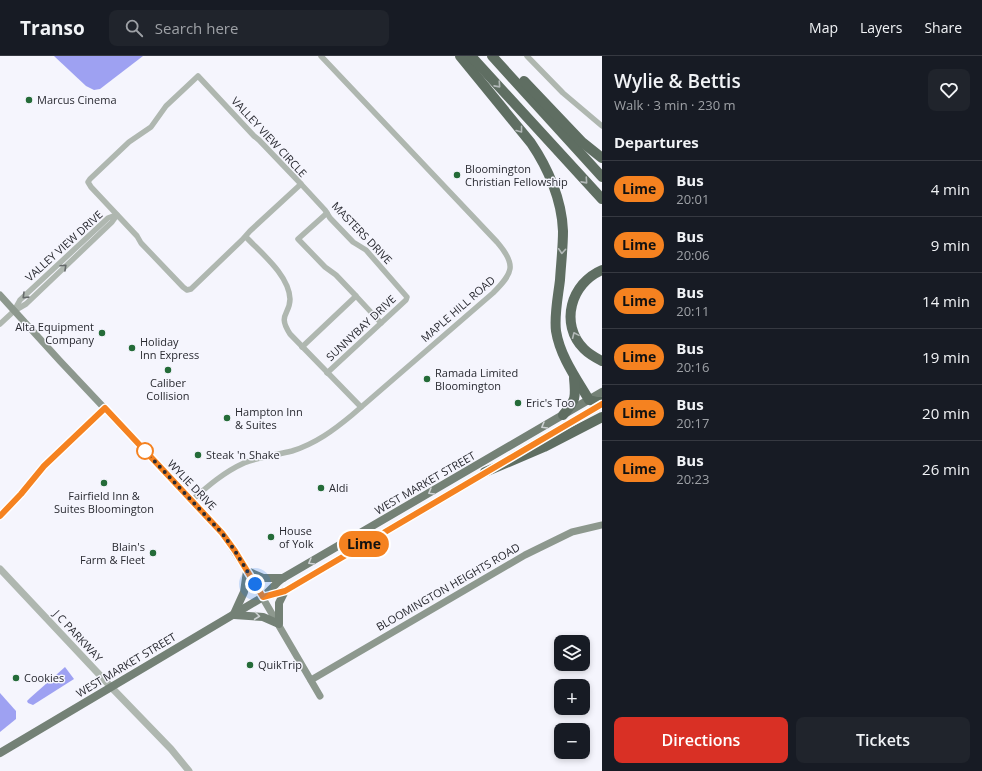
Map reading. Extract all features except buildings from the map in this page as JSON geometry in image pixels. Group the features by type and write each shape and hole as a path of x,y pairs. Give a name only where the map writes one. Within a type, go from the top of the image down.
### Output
{"highway":[{"path":"460,56 531,143 541,158 554,188 563,229 563,249 556,312 556,329 564,356 589,400 602,403"},
{"path":"471,56 602,199"},
{"path":"492,56 602,176"},
{"path":"497,56 511,67 582,142 602,158"},
{"path":"602,270 588,278 577,292 570,309 570,320 573,334 580,344 590,354 602,361"},
{"path":"563,415 575,400 576,393 574,374"},
{"path":"485,472 544,447 602,417"}],"main road":[{"name":"WYLIE DRIVE","path":"0,295 222,533 263,597 320,696"},
{"name":"WEST MARKET STREET","path":"0,753 263,597 283,578 602,392"},
{"name":"WEST MARKET STREET","path":"263,597 285,591 602,403"},
{"name":"BLOOMINGTON HEIGHTS ROAD","path":"311,680 525,555 572,532 602,524"},
{"path":"283,578 263,578 247,571 244,592 233,615 263,617 279,624 279,603 285,591"}],"street":[{"name":"MAPLE HILL ROAD","path":"192,500 213,482 240,465 256,459 301,448 329,433 502,284 508,275 510,264 508,256 497,242 321,56"},
{"path":"527,56 562,93 602,126"},
{"name":"VALLEY VIEW CIRCLE","path":"198,76 301,184 263,218 246,237 191,289 185,289 116,215 88,182 129,142 151,128 166,106 198,76"},
{"name":"MASTERS DRIVE","path":"301,184 353,242 366,250 407,297"},
{"path":"327,212 298,239 325,267 336,275 381,322"},
{"name":"VALLEY VIEW DRIVE","path":"0,324 14,311 26,304 112,222 116,215"},
{"path":"246,237 281,274 288,288 290,300 284,317 290,334 361,407"},
{"path":"302,346 356,296"},
{"name":"SUNNYBAY DRIVE","path":"327,373 407,297"},
{"path":"0,516 21,494 44,466 105,408"},
{"name":"J C PARKWAY","path":"0,569 171,749 189,771"}],"water":[{"path":"54,56 143,56 100,89 94,90 86,86"},
{"path":"65,667 74,679 33,705 28,703 27,701 30,698"},
{"path":"0,693 16,711 16,719 0,732"}],"bus line":[{"name":"Lime","path":"0,516 21,494 37,473 105,408 222,533 235,551 263,597 285,591 602,404"}],"place":[{"name":"Marcus Cinema","path":"29,100"},
{"name":"Bloomington Christian Fellowship","path":"457,175"},
{"name":"Alta Equipment Company","path":"102,333"},
{"name":"Holiday Inn Express","path":"132,348"},
{"name":"Caliber Collision","path":"168,370"},
{"name":"Ramada Limited Bloomington","path":"427,379"},
{"name":"Eric's Too","path":"518,403"},
{"name":"Hampton Inn & Suites","path":"227,418"},
{"name":"Steak 'n Shake","path":"198,455"},
{"name":"Fairfield Inn & Suites Bloomington","path":"104,483"},
{"name":"Aldi","path":"321,488"},
{"name":"House of Yolk","path":"271,537"},
{"name":"Blain's Farm & Fleet","path":"153,553"},
{"name":"QuikTrip","path":"250,665"},
{"name":"Cookies","path":"16,678"}],"route":[{"path":"145,451 222,533 255,584"}]}
